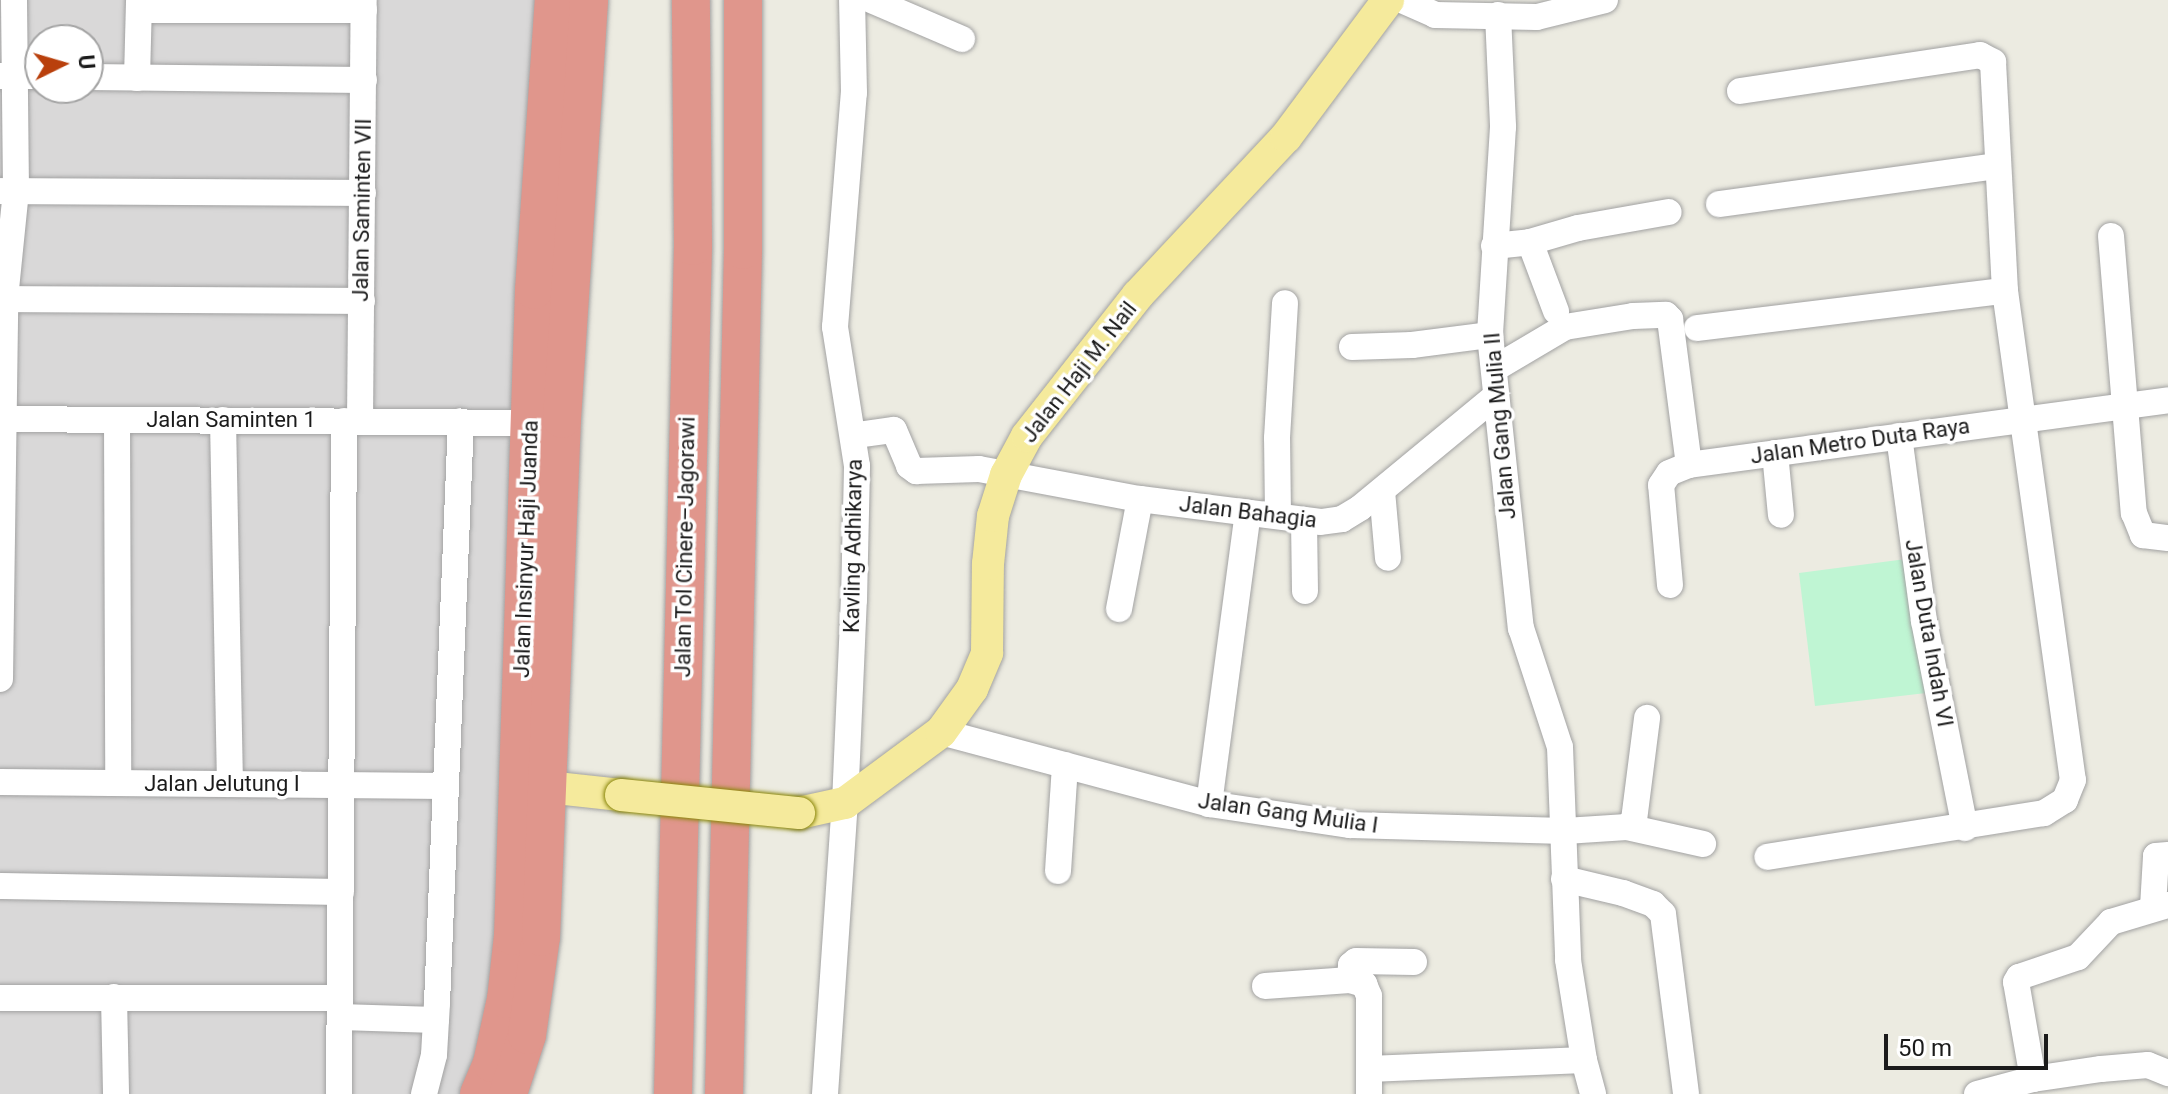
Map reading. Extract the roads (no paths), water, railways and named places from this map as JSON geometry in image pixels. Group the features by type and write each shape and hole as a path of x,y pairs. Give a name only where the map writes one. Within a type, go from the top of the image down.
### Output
{"highway":[{"name":"Jalan Insinyur Haji Juanda","path":"508,1094 527,1035 537,977 547,787 554,0"},
{"name":"Jalan Insinyur Haji Juanda","path":"479,1094 492,1063 506,999 513,936 530,423 552,291 589,0"},
{"name":"Jalan Tol Cinere–Jagorawi","path":"673,1094 693,246 691,0"},
{"path":"724,1094 743,250 743,0"}],"main road":[{"name":"Jalan Haji M. Nail","path":"547,787 799,813 845,803 941,732 972,689 987,653 990,543 1006,475 1027,436 1138,295 1286,137 1388,0"}],"street":[{"path":"0,679 2,299 19,76 14,0"},
{"name":"Kavling Adhikarya","path":"825,1094 845,803 857,466 835,327 854,93 852,0"},
{"path":"871,0 962,39"},
{"path":"1402,0 1435,15 1537,17 1605,0"},
{"path":"137,78 139,5 364,5"},
{"name":"Jalan Saminten VII","path":"339,1094 342,785 352,421 362,301 364,5"},
{"name":"Jalan Gang Mulia II","path":"1498,15 1503,127 1490,335 1521,628 1560,747 1568,960 1584,1060 1593,1094"},
{"path":"1740,91 1980,55 1990,58 1994,70 2005,291 2073,780 2065,800 2044,813 1965,828 1767,857"},
{"path":"104,77 364,80"},
{"path":"1719,204 1997,166"},
{"path":"8,191 363,193"},
{"path":"1494,246 1530,242 1578,228 1669,212"},
{"path":"2111,236 2124,405 2139,526 2143,535 2168,538"},
{"path":"1530,242 1556,311"},
{"path":"1697,328 2005,291"},
{"path":"2,299 362,301"},
{"path":"1278,516 1277,438 1285,303"},
{"path":"1494,369 1565,327 1633,316 1666,315 1670,319 1689,465 1669,473 1661,485 1670,585"},
{"path":"1352,347 1412,345 1490,335"},
{"name":"Jalan Bahagia","path":"857,435 894,430 909,466 916,471 979,469 1140,499 1304,520 1342,519 1382,491 1496,396"},
{"name":"Jalan Metro Duta Raya","path":"1689,465 2168,400"},
{"name":"Jalan Saminten 1","path":"1,419 530,423"},
{"path":"117,420 118,783"},
{"path":"223,420 230,784"},
{"path":"424,1094 434,1055 420,1019 433,785 461,421"},
{"name":"Jalan Duta Indah VI","path":"1899,436 1924,621 1965,828"},
{"path":"1775,453 1781,515"},
{"path":"1382,491 1388,558"},
{"path":"1119,609 1140,499"},
{"path":"1209,804 1248,513"},
{"path":"1304,520 1305,591"},
{"path":"1627,827 1638,810 1647,718"},
{"name":"Jalan Gang Mulia I","path":"941,732 1209,804 1350,825 1565,831 1627,827 1703,844"},
{"path":"1058,871 1065,765"},
{"name":"Jalan Jelutung I","path":"0,782 433,785"},
{"path":"2033,1079 2016,982 2019,977 2078,957 2111,922 2161,906 2156,856 2168,855"},
{"path":"1564,879 1649,902 1663,914 1686,1094"},
{"path":"0,886 341,892"},
{"path":"1350,980 1351,965 1356,961 1414,962"},
{"path":"1265,986 1350,980 1368,987 1369,1082 1584,1060"},
{"path":"0,998 114,997 340,1007 420,1019"},
{"path":"114,997 116,1094"},
{"path":"1977,1094 2033,1079 2148,1065 2168,1073"}]}
